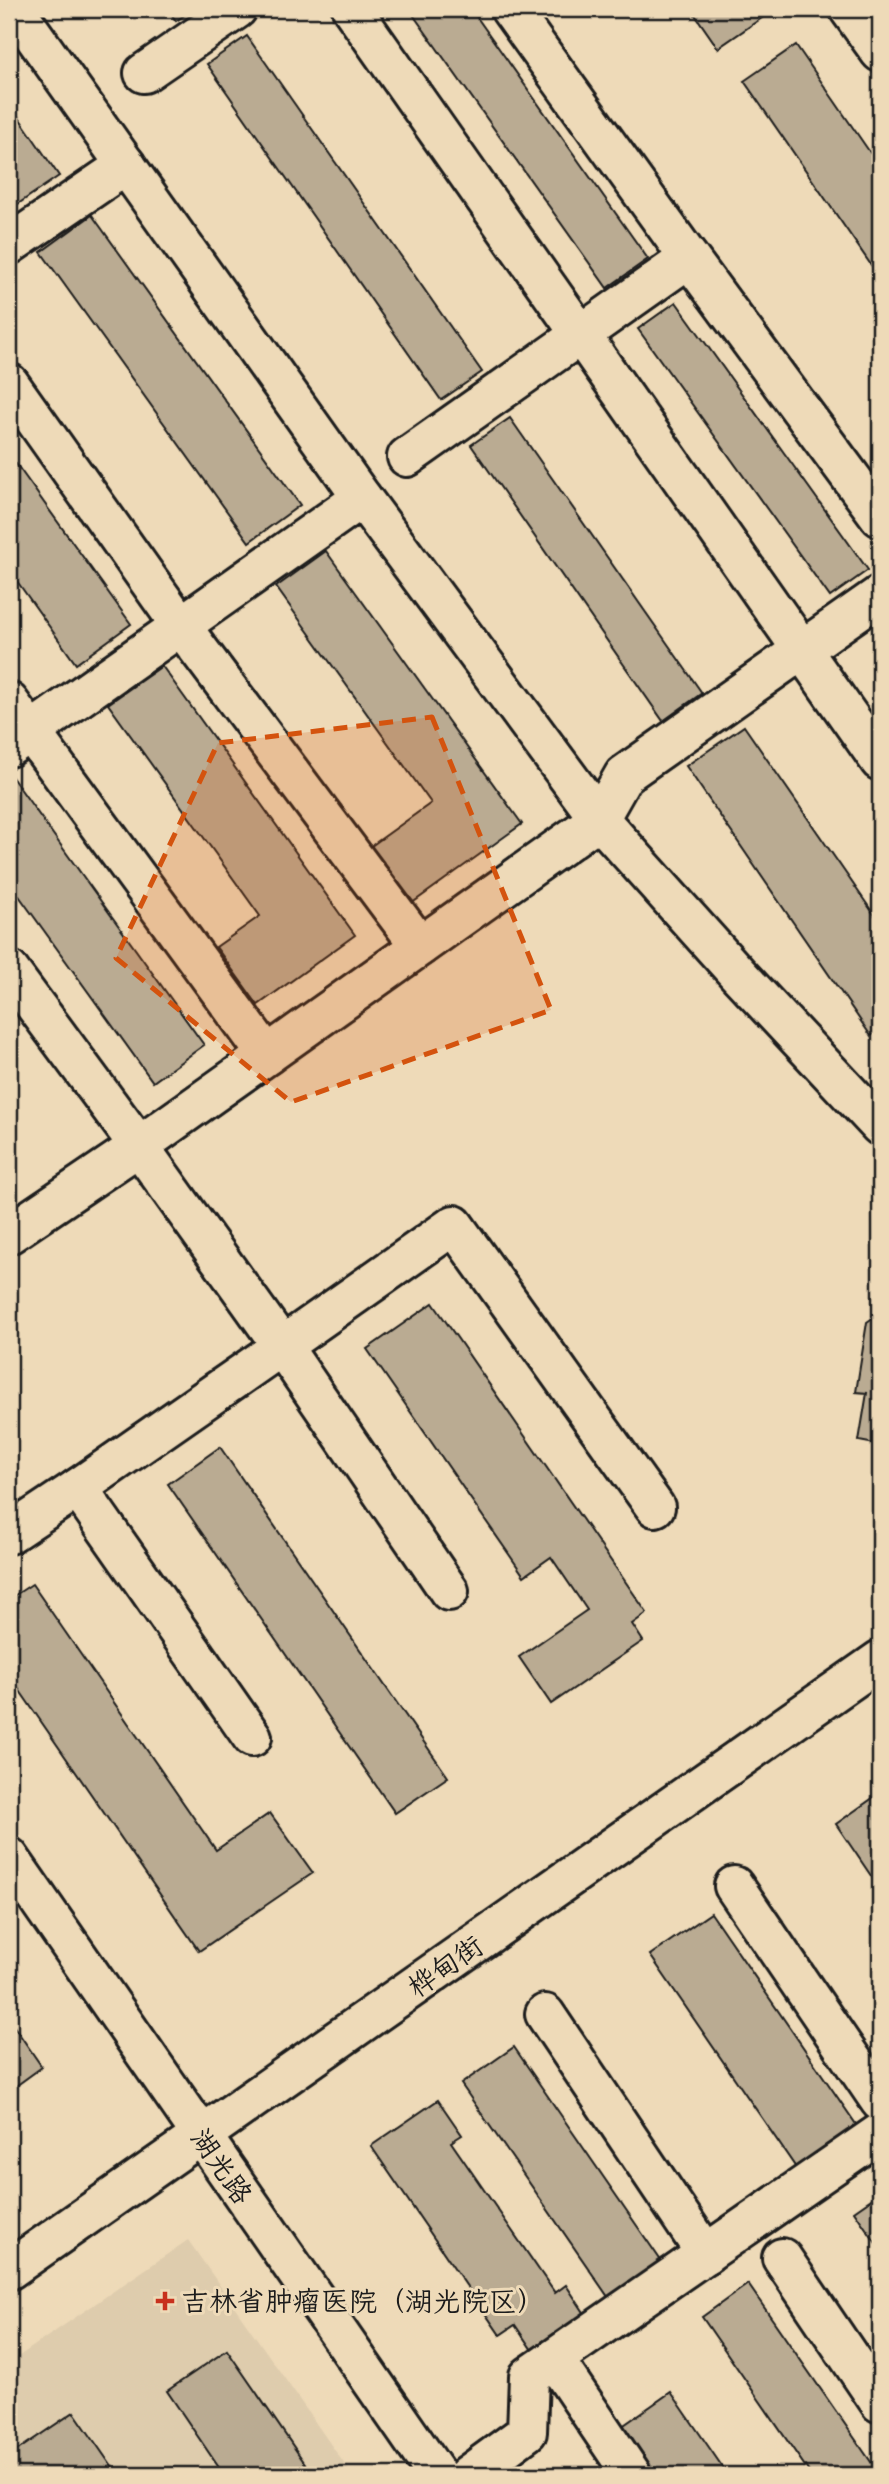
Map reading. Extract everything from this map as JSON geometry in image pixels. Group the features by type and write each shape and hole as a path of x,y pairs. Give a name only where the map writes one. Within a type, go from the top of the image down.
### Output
{"street":[{"path":"15,9 362,498 599,819 880,1126"},
{"path":"144,73 237,9"},
{"path":"352,9 880,761"},
{"path":"510,9 880,517"},
{"path":"849,9 880,52"},
{"path":"9,246 126,165"},
{"path":"407,457 689,258"},
{"path":"9,383 181,626 420,946"},
{"path":"267,1055 16,727 181,626 362,498"},
{"path":"9,1234 139,1146 599,819 624,775 880,595"},
{"path":"9,970 282,1346 449,1591"},
{"path":"9,1534 454,1225 655,1507"},
{"path":"78,1488 252,1737"},
{"name":"桦甸街","path":"9,2270 880,1660"},
{"name":"湖光路","path":"9,1857 437,2475"},
{"path":"734,1886 880,2101"},
{"path":"545,2014 706,2254"},
{"path":"468,2475 527,2432 529,2376 880,2133"},
{"path":"782,2258 880,2403"},
{"path":"554,2359 632,2475"}],"highlighted area":[{"path":"432,717 551,1010 291,1102 116,958 218,743"}],"shaded area":[{"name":"吉林省肿瘤医院（湖光院区）","path":"188,2240 352,2475 9,2475 9,2363"}],"building":[{"path":"168,9 193,9 176,21"},
{"path":"409,9 471,9 648,259 607,288"},
{"path":"691,9 775,9 718,48"},
{"path":"247,36 482,372 441,400 207,64"},
{"path":"796,45 880,167 880,278 744,81"},
{"path":"9,103 59,176 12,208 9,203"},
{"path":"92,215 300,505 249,542 41,252"},
{"path":"676,302 868,570 830,597 638,329"},
{"path":"510,418 702,693 663,721 471,445"},
{"path":"9,454 131,624 76,664 9,570"},
{"path":"326,551 522,824 408,906 367,849 431,803 276,587"},
{"path":"162,666 355,935 258,1005 216,947 260,916 108,704"},
{"path":"744,726 880,923 880,1029 871,1036 686,766"},
{"path":"9,773 204,1045 153,1082 9,882"},
{"path":"433,1303 647,1613 632,1624 643,1641 551,1704 519,1657 587,1610 551,1557 524,1576 367,1349"},
{"path":"880,1313 880,1445 859,1441 867,1393 856,1392 867,1322"},
{"path":"220,1447 448,1777 395,1813 168,1484"},
{"path":"32,1584 216,1850 270,1813 313,1873 199,1951 9,1675 9,1599"},
{"path":"880,1793 880,1889 836,1824"},
{"path":"711,1913 862,2133 801,2175 650,1955"},
{"path":"9,2019 42,2067 9,2091"},
{"path":"514,2047 666,2268 613,2304 461,2084"},
{"path":"438,2100 462,2135 451,2142 555,2293 566,2285 589,2320 536,2356 515,2325 500,2335 371,2146"},
{"path":"880,2193 880,2249 854,2211"},
{"path":"748,2284 880,2475 811,2475 702,2317"},
{"path":"227,2350 313,2475 224,2475 167,2391"},
{"path":"671,2392 728,2475 654,2475 621,2427"},
{"path":"74,2412 117,2474 9,2475 9,2456"}],"place":[{"name":"吉林省肿瘤医院（湖光院区）","path":"165,2301"}]}
